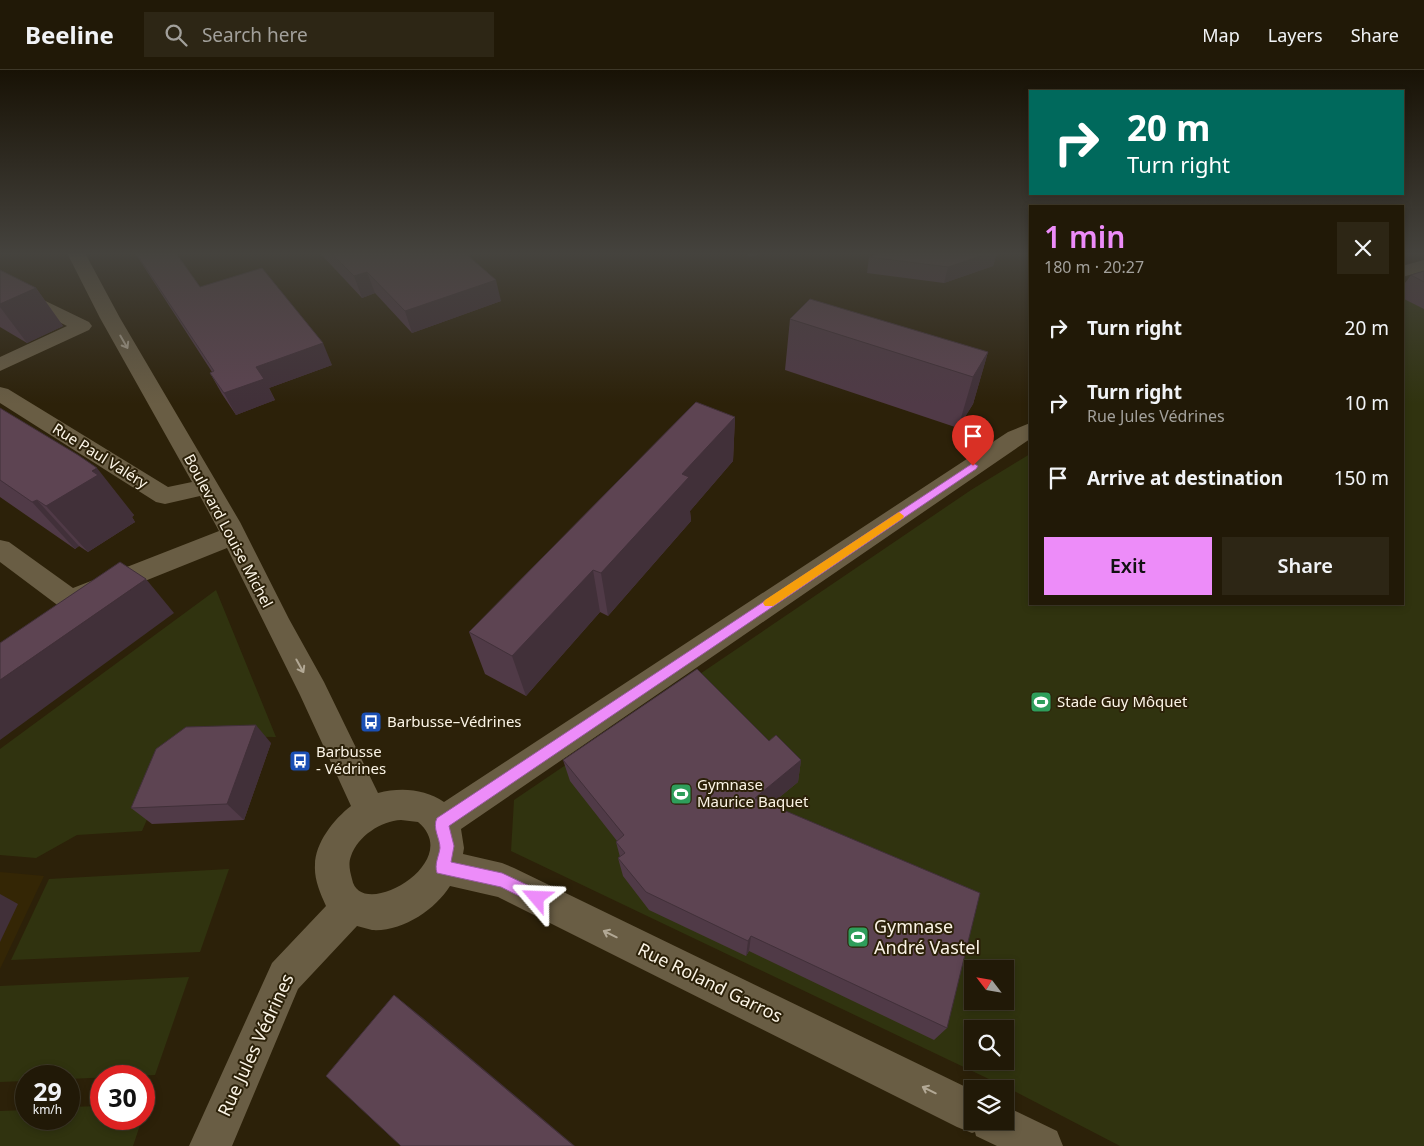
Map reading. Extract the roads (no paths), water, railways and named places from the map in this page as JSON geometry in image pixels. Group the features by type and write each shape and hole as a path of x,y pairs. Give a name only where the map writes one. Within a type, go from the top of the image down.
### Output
{"street":[{"path":"36,303 82,326"},
{"name":"Boulevard Louise Michel","path":"102,303 233,535 313,691 371,813"},
{"path":"4,359 82,326 110,318"},
{"name":"Rue Paul Valéry","path":"0,394 165,496 206,486"},
{"path":"442,823 1008,442 1029,431"},
{"path":"6,561 70,600 233,535"},
{"path":"62,626 140,572"},
{"path":"414,805 430,811 442,823 447,846 442,868 425,891 403,906 383,912 362,911 346,904 335,890 332,863 339,844 351,827 371,813 387,806 414,805"},
{"name":"Rue Roland Garros","path":"442,868 502,880 964,1108"},
{"name":"Rue Jules Védrines","path":"210,1146 285,976 351,906"},
{"path":"1009,1130 1042,1146"}],"place":[{"name":"Stade Guy Môquet","path":"1041,702"},
{"name":"Barbusse–Védrines","path":"371,722"},
{"name":"Barbusse - Védrines","path":"300,761"},
{"name":"Gymnase Maurice Baquet","path":"681,794"},
{"name":"Gymnase André Vastel","path":"858,937"}]}
